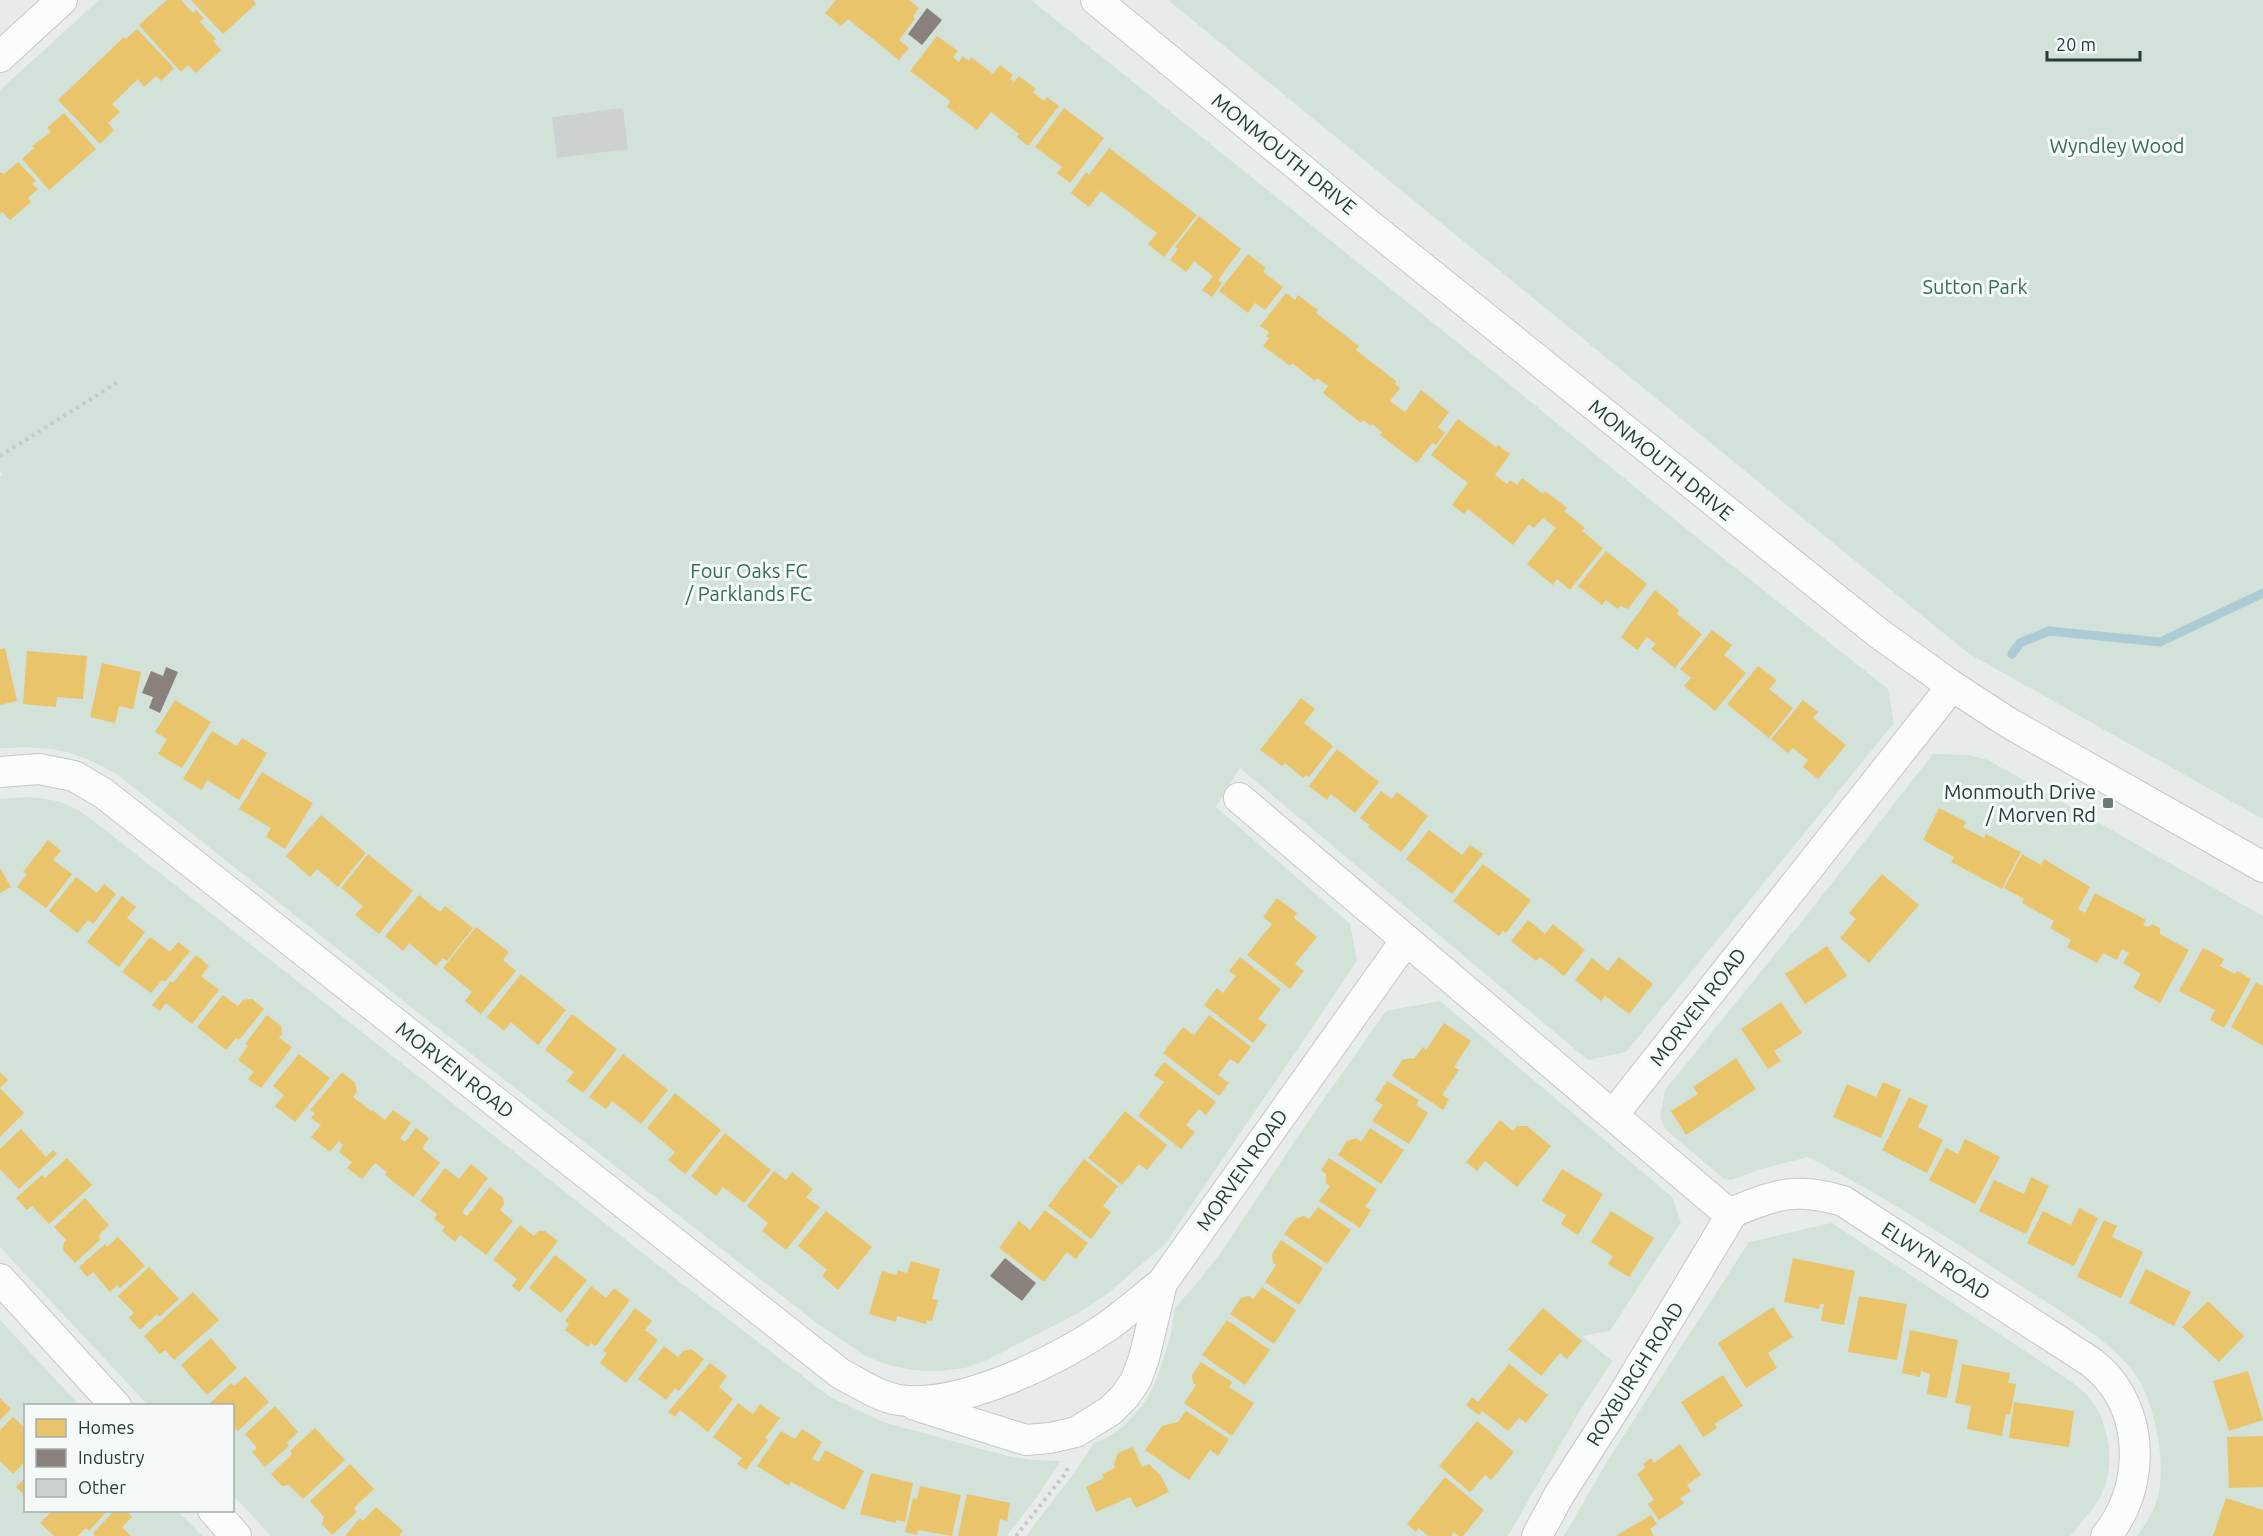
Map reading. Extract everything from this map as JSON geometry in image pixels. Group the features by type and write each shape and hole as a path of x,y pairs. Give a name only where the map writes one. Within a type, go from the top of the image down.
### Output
{"street":[{"path":"0,57 63,0"},
{"name":"MONMOUTH DRIVE","path":"1096,0 1382,234 1877,632 1952,686 2009,723 2263,867"},
{"name":"MORVEN ROAD","path":"1613,1115 1952,686"},
{"name":"MORVEN ROAD","path":"0,772 39,770 74,776 103,793 841,1374 882,1395 1026,1440 1050,1438 1076,1431 1110,1411 1125,1396 1136,1380 1144,1358 1161,1283"},
{"path":"1239,798 1703,1194 1722,1208 1733,1212"},
{"name":"MORVEN ROAD","path":"899,1400 928,1400 955,1396 1029,1369 1064,1353 1108,1325 1161,1283 1406,940"},
{"name":"ELWYN ROAD","path":"1733,1212 1761,1200 1791,1192 1821,1194 1843,1201 2091,1362 2108,1377 2127,1410 2134,1448 2135,1473 2130,1495 2106,1536"},
{"name":"ROXBURGH ROAD","path":"1537,1536 1559,1495 1620,1400 1733,1212"},
{"path":"0,1279 114,1404"},
{"path":"215,1512 236,1536"}],"path":[{"path":"0,456 14,445 118,382"},
{"path":"1016,1536 1065,1474 1090,1424"}],"green space":[{"name":"Four Oaks FC / Parklands FC","path":"99,0 1031,0 1888,689 1894,723 1626,1052 1588,1060 1240,768 1216,807 1350,924 1357,961 1165,1244 1107,1294 1078,1313 987,1360 965,1368 937,1371 913,1370 888,1365 865,1356 818,1324 118,775 87,759 61,751 0,748 0,477 3,474 0,471 0,90"},
{"name":"Sutton Park","path":"1168,0 2263,0 2263,819 1968,653"},
{"path":"1933,754 1969,755 1988,760 2263,916 2263,1536 2137,1536 2153,1510 2160,1486 2158,1437 2150,1404 2137,1377 2127,1364 2100,1339 2068,1316 1917,1219 1808,1157 1761,1169 1731,1180 1723,1178 1665,1129 1660,1117 1665,1090 1807,915"},
{"path":"43,798 64,803 89,818 663,1269 830,1397 883,1422 1007,1456 1060,1461 1036,1498 1007,1536 271,1536 234,1496 234,1404 147,1404 0,1247 0,799"},
{"path":"1440,1001 1672,1197 1681,1222 1610,1331 1582,1336 1612,1361 1578,1414 1508,1536 1026,1536 1093,1444 1123,1427 1142,1406 1154,1386 1163,1360 1170,1338 1175,1308 1219,1255 1298,1136 1386,1011"},
{"path":"1832,1223 2076,1385 2090,1399 2098,1411 2107,1435 2108,1472 2106,1484 2098,1501 2070,1536 1564,1536 1611,1455 1749,1242"},
{"path":"0,1320 78,1404 24,1404 24,1512 179,1512 202,1536 0,1536"}],"building: Homes":[{"path":"167,0 181,0 193,13 196,10 204,18 200,22 216,39 213,41 221,50 196,73 188,65 181,72 139,25"},
{"path":"191,0 253,0 256,4 223,34"},
{"path":"836,0 909,0 919,8 913,16 915,19 899,40 909,48 899,60 848,19 841,26 825,13"},
{"path":"137,29 174,68 161,81 156,76 144,87 138,79 112,104 120,112 108,123 114,130 100,144 58,100 124,37 126,39"},
{"path":"937,36 958,51 953,57 959,62 963,56 969,61 971,57 993,74 1000,65 1013,75 1010,79 1014,81 1009,88 1019,76 1036,89 1033,92 1044,101 1047,97 1059,106 1028,146 1017,137 1019,134 991,112 977,130 947,107 950,101 910,71"},
{"path":"1064,108 1104,138 1070,183 1057,173 1062,167 1035,147"},
{"path":"64,113 96,149 49,190 22,159 34,148 32,146 51,132 47,128"},
{"path":"1109,148 1197,215 1164,257 1148,244 1157,233 1101,191 1089,207 1071,193 1086,172 1089,175"},
{"path":"18,162 36,181 32,184 38,189 28,198 31,202 10,220 2,212 0,214 0,172 4,174"},
{"path":"1199,216 1241,249 1218,280 1222,283 1212,297 1202,290 1213,276 1194,261 1186,272 1170,260 1178,249 1175,247"},
{"path":"1248,254 1266,268 1263,272 1283,287 1265,310 1255,303 1248,313 1219,291"},
{"path":"1286,293 1295,300 1298,295 1318,310 1316,313 1359,346 1356,350 1396,381 1395,384 1400,388 1390,401 1405,412 1421,390 1449,412 1438,427 1445,433 1436,445 1432,443 1417,463 1380,435 1382,432 1372,424 1371,426 1363,420 1361,423 1323,393 1328,386 1317,378 1315,381 1292,363 1290,366 1263,346 1269,338 1266,336 1269,332 1260,326"},
{"path":"1458,419 1496,447 1498,445 1510,454 1495,475 1507,484 1510,480 1517,485 1522,478 1543,494 1545,491 1567,508 1564,511 1585,528 1582,531 1603,548 1570,590 1557,579 1553,585 1527,564 1556,528 1543,518 1534,528 1529,524 1513,545 1468,509 1464,514 1452,505 1468,483 1431,455"},
{"path":"1606,551 1647,584 1628,609 1620,606 1618,609 1606,600 1602,605 1578,586"},
{"path":"1655,590 1679,610 1677,614 1702,634 1675,668 1651,649 1656,644 1647,637 1637,650 1621,637"},
{"path":"1712,630 1732,645 1724,655 1746,673 1715,711 1684,686 1691,678 1680,669"},
{"path":"5,648 17,701 0,705 0,649"},
{"path":"27,651 87,656 83,699 57,697 56,707 23,704"},
{"path":"102,663 141,672 133,709 119,706 115,723 90,717"},
{"path":"1758,666 1777,680 1769,689 1793,708 1769,738 1727,704"},
{"path":"1301,698 1315,709 1304,723 1333,746 1309,777 1306,775 1303,778 1285,763 1282,766 1260,750"},
{"path":"175,700 211,722 182,768 158,754 167,739 155,732"},
{"path":"1803,700 1818,712 1813,718 1846,745 1818,779 1803,767 1808,760 1793,748 1788,753 1771,739"},
{"path":"212,731 237,746 242,738 267,753 239,800 207,780 202,790 183,779"},
{"path":"1337,749 1379,782 1355,813 1331,794 1327,800 1309,786"},
{"path":"262,772 313,803 285,849 266,837 271,828 239,809"},
{"path":"1381,791 1392,799 1397,792 1428,816 1401,852 1368,827 1370,825 1360,818"},
{"path":"1939,808 1966,822 1963,827 1984,838 1986,834 2021,852 2002,889 1951,862 1954,857 1923,840"},
{"path":"321,815 366,853 338,887 317,869 310,877 286,856"},
{"path":"1429,830 1462,855 1470,845 1483,854 1452,894 1406,859"},
{"path":"48,840 61,851 53,860 72,874 46,908 17,887 27,874 23,872"},
{"path":"368,854 413,891 379,934 355,915 363,906 341,888"},
{"path":"2022,854 2041,865 2044,859 2090,887 2078,909 2085,913 2095,893 2146,920 2143,925 2148,927 2152,924 2160,928 2160,934 2189,950 2160,1003 2133,988 2141,974 2123,963 2129,953 2122,949 2117,960 2103,953 2097,963 2067,947 2071,940 2050,928 2054,921 2022,903 2024,899 2004,888"},
{"path":"1483,864 1531,900 1506,933 1503,931 1499,936 1453,901"},
{"path":"0,868 11,887 0,893"},
{"path":"1882,874 1919,905 1869,963 1840,938 1856,919 1849,913"},
{"path":"76,877 97,893 104,884 116,894 93,924 88,920 77,933 49,911"},
{"path":"419,895 440,912 445,906 473,928 447,961 443,958 436,966 409,943 403,951 385,936"},
{"path":"122,896 136,907 127,918 145,932 119,967 87,942"},
{"path":"1277,898 1297,913 1294,918 1317,937 1295,964 1304,971 1290,989 1247,955 1272,924 1263,917"},
{"path":"1528,920 1545,934 1553,924 1585,950 1564,976 1540,957 1536,961 1511,941"},
{"path":"476,927 509,952 503,960 516,971 481,1014 465,1001 472,992 443,968"},
{"path":"150,937 170,952 178,942 190,951 165,982 162,980 151,993 122,972"},
{"path":"1827,946 1847,976 1805,1004 1785,974"},
{"path":"2203,948 2224,959 2220,966 2235,974 2237,971 2251,979 2224,1028 2210,1020 2215,1010 2179,991"},
{"path":"196,955 209,966 201,976 219,990 192,1024 166,1003 160,1011 152,1005"},
{"path":"1240,957 1281,989 1258,1019 1267,1025 1253,1043 1204,1005 1217,988 1223,993 1236,976 1229,971"},
{"path":"1619,957 1653,984 1629,1014 1605,996 1601,1001 1575,980 1592,958 1608,971"},
{"path":"521,974 566,1010 538,1045 511,1022 504,1031 487,1017"},
{"path":"2256,982 2263,986 2263,1046 2231,1027"},
{"path":"223,995 238,1006 243,1000 252,999 264,1009 239,1040 236,1038 226,1050 197,1027"},
{"path":"1781,1002 1802,1033 1774,1051 1781,1061 1768,1069 1741,1029"},
{"path":"572,1014 617,1049 583,1093 567,1081 574,1072 545,1050"},
{"path":"267,1015 281,1026 282,1034 279,1038 292,1047 261,1088 248,1079 254,1072 238,1060 248,1046 245,1044"},
{"path":"1209,1015 1251,1047 1238,1064 1230,1059 1218,1075 1229,1083 1219,1096 1163,1053 1183,1027 1194,1035"},
{"path":"1444,1023 1471,1041 1454,1067 1459,1070 1442,1095 1449,1099 1443,1110 1392,1076 1402,1060 1414,1059 1423,1047 1426,1050"},
{"path":"299,1054 330,1078 295,1122 275,1106 284,1095 273,1086"},
{"path":"623,1054 668,1090 641,1124 612,1101 606,1109 589,1097"},
{"path":"1736,1058 1756,1089 1686,1135 1671,1111 1698,1094 1693,1087"},
{"path":"1164,1062 1216,1102 1206,1115 1199,1109 1186,1125 1195,1132 1181,1149 1138,1116 1164,1082 1154,1075"},
{"path":"0,1072 8,1080 0,1088"},
{"path":"342,1072 355,1083 357,1092 353,1097 371,1111 385,1120 393,1110 411,1123 400,1138 405,1142 416,1128 429,1138 422,1148 440,1163 413,1197 385,1175 387,1172 375,1163 362,1179 347,1168 352,1162 339,1152 343,1145 339,1141 330,1152 311,1137 321,1125 311,1118 315,1113 310,1110"},
{"path":"1387,1081 1419,1100 1416,1105 1428,1113 1409,1144 1372,1121 1383,1105 1375,1100"},
{"path":"1883,1082 1901,1090 1881,1138 1833,1117 1847,1084 1876,1097"},
{"path":"0,1088 24,1113 0,1137"},
{"path":"675,1093 721,1130 685,1174 668,1160 675,1152 647,1128"},
{"path":"1909,1097 1928,1106 1918,1127 1943,1140 1927,1173 1882,1150"},
{"path":"1125,1111 1167,1145 1147,1170 1139,1164 1122,1185 1088,1158"},
{"path":"1500,1120 1513,1131 1517,1126 1527,1126 1551,1146 1517,1187 1485,1161 1477,1171 1466,1162"},
{"path":"1370,1128 1404,1150 1381,1184 1338,1155 1347,1141 1356,1138 1361,1142"},
{"path":"21,1129 46,1157 53,1150 57,1154 19,1189 0,1169 0,1149"},
{"path":"725,1133 771,1170 744,1203 723,1187 716,1196 691,1176"},
{"path":"1965,1139 2000,1157 1975,1204 1929,1180 1946,1148 1958,1154"},
{"path":"67,1158 92,1185 49,1224 32,1206 27,1210 16,1198 42,1175 45,1178"},
{"path":"1329,1158 1377,1189 1365,1207 1371,1210 1360,1228 1319,1201 1330,1186 1326,1183 1326,1174 1321,1170"},
{"path":"1084,1159 1118,1186 1103,1206 1111,1212 1091,1239 1048,1206"},
{"path":"471,1164 488,1178 462,1212 467,1216 490,1187 503,1198 504,1204 500,1210 513,1221 486,1255 460,1235 455,1242 442,1231 445,1227 434,1219 437,1214 420,1201 445,1168 459,1179"},
{"path":"1562,1169 1603,1194 1578,1235 1561,1224 1566,1215 1542,1201"},
{"path":"774,1171 786,1180 792,1172 813,1189 806,1197 820,1207 786,1250 762,1231 768,1223 747,1206"},
{"path":"2031,1177 2049,1186 2026,1234 1979,1211 1994,1180 2024,1194"},
{"path":"85,1198 109,1225 98,1236 101,1239 75,1263 63,1250 66,1240 54,1227"},
{"path":"1318,1207 1351,1230 1327,1264 1284,1234 1295,1219 1304,1216 1309,1219"},
{"path":"2079,1208 2098,1218 2074,1266 2027,1243 2043,1211 2071,1225"},
{"path":"1045,1210 1088,1243 1076,1259 1067,1252 1044,1282 999,1248 1019,1221 1030,1230"},
{"path":"826,1211 872,1247 838,1290 822,1276 827,1270 798,1246"},
{"path":"1611,1211 1654,1238 1629,1277 1608,1264 1613,1256 1591,1242"},
{"path":"2104,1220 2117,1226 2112,1237 2143,1252 2121,1298 2077,1277"},
{"path":"520,1225 534,1236 538,1231 545,1231 558,1241 519,1292 512,1286 517,1279 493,1260"},
{"path":"118,1237 145,1266 120,1288 117,1285 110,1292 93,1272 87,1277 79,1267 105,1244 107,1247"},
{"path":"1281,1240 1323,1268 1299,1305 1265,1282 1276,1265 1273,1263 1272,1254"},
{"path":"555,1255 587,1280 561,1313 529,1288"},
{"path":"1793,1258 1855,1271 1844,1325 1821,1321 1824,1304 1820,1304 1819,1309 1784,1302"},
{"path":"911,1261 940,1269 932,1299 938,1300 932,1321 927,1320 926,1324 897,1316 896,1322 869,1314 882,1271 896,1275 898,1270 907,1273"},
{"path":"149,1267 179,1299 159,1317 157,1314 140,1330 129,1318 134,1313 118,1296"},
{"path":"2146,1269 2191,1292 2174,1326 2129,1303"},
{"path":"591,1286 606,1298 614,1288 630,1300 596,1346 591,1343 588,1347 565,1330 569,1324 565,1321"},
{"path":"1262,1287 1296,1310 1274,1344 1230,1314 1241,1298 1249,1296 1253,1299"},
{"path":"193,1292 219,1320 174,1360 165,1350 160,1354 144,1336"},
{"path":"1859,1296 1907,1304 1897,1360 1848,1352"},
{"path":"2208,1301 2244,1336 2219,1362 2182,1327"},
{"path":"1773,1307 1793,1337 1768,1353 1777,1368 1746,1388 1718,1343"},
{"path":"635,1308 652,1321 645,1330 658,1340 626,1383 600,1363 607,1353 603,1351"},
{"path":"1543,1308 1582,1341 1567,1359 1560,1353 1541,1376 1508,1349"},
{"path":"1227,1320 1270,1350 1245,1385 1202,1355"},
{"path":"1910,1330 1958,1340 1947,1398 1927,1394 1930,1374 1921,1371 1920,1377 1902,1373"},
{"path":"211,1338 237,1368 207,1395 181,1365"},
{"path":"664,1346 678,1357 683,1351 691,1349 704,1359 679,1391 675,1388 666,1400 638,1379"},
{"path":"1201,1362 1232,1382 1229,1387 1254,1403 1232,1436 1184,1403 1196,1385 1193,1383 1192,1375"},
{"path":"710,1363 727,1376 719,1387 733,1399 708,1432 680,1410 675,1417 668,1412"},
{"path":"1509,1364 1548,1395 1526,1423 1519,1418 1508,1431 1482,1411 1479,1415 1466,1405 1472,1397 1478,1402"},
{"path":"1962,1364 2010,1373 2008,1383 2016,1384 2010,1415 2006,1414 2002,1436 1967,1429 1971,1406 1955,1403"},
{"path":"2248,1371 2263,1420 2229,1431 2213,1381"},
{"path":"1723,1375 1743,1406 1714,1424 1717,1428 1703,1437 1681,1402"},
{"path":"245,1376 269,1402 238,1431 234,1427 234,1404 209,1404 231,1383 234,1386"},
{"path":"0,1398 11,1409 0,1420"},
{"path":"2014,1402 2074,1411 2069,1447 2009,1438"},
{"path":"738,1403 753,1414 760,1404 780,1418 765,1438 768,1440 746,1470 737,1464 742,1458 713,1437"},
{"path":"275,1406 298,1432 287,1443 289,1446 265,1467 252,1452 257,1448 245,1434"},
{"path":"1186,1411 1229,1439 1218,1456 1210,1450 1189,1480 1145,1450 1162,1426 1178,1422"},
{"path":"13,1417 24,1427 24,1463 13,1474 0,1461 0,1430"},
{"path":"1477,1421 1514,1452 1491,1480 1485,1475 1470,1492 1439,1466"},
{"path":"315,1428 345,1460 303,1499 289,1485 282,1486 271,1474 292,1454 290,1451"},
{"path":"802,1429 822,1442 812,1459 819,1462 825,1450 864,1471 844,1510 791,1482 789,1486 757,1466 781,1431 795,1439"},
{"path":"2263,1436 2263,1487 2229,1488 2227,1437"},
{"path":"1680,1444 1701,1475 1687,1485 1691,1491 1680,1498 1684,1503 1659,1520 1648,1504 1654,1500 1637,1474 1645,1468 1643,1464 1651,1458 1654,1463"},
{"path":"1133,1447 1142,1467 1149,1464 1161,1476 1169,1492 1136,1508 1130,1497 1096,1512 1086,1487 1104,1478 1102,1474 1115,1468 1118,1453"},
{"path":"350,1464 374,1489 354,1508 357,1512 332,1535 322,1524 324,1517 310,1501"},
{"path":"871,1473 913,1483 905,1522 896,1520 896,1523 860,1514"},
{"path":"1445,1477 1484,1510 1463,1536 1458,1536 1454,1532 1451,1536 1428,1536 1419,1528 1416,1532 1407,1524"},
{"path":"24,1479 24,1495 16,1487"},
{"path":"920,1486 961,1495 952,1536 918,1530 917,1535 905,1532 913,1498 917,1499"},
{"path":"967,1494 1010,1503 1007,1521 1000,1519 997,1536 958,1536"},
{"path":"2226,1498 2263,1510 2263,1536 2213,1536"},
{"path":"376,1507 403,1531 399,1536 345,1536 360,1518 363,1521"},
{"path":"51,1512 106,1512 89,1531 86,1528 78,1536 54,1536 40,1523"},
{"path":"113,1512 128,1512 132,1517 122,1527 131,1536 95,1536 93,1533"},
{"path":"1651,1515 1657,1524 1650,1529 1654,1536 1616,1536"}],"building: Industry":[{"path":"927,8 942,20 922,45 908,34"},
{"path":"166,667 178,672 160,713 149,708 153,697 142,693 151,671 163,676"},
{"path":"1005,1258 1036,1283 1022,1301 990,1276"}],"building: Other":[{"path":"623,108 628,149 557,158 552,117"}],"waterway":[{"path":"2012,654 2020,643 2049,631 2160,642 2263,593"}],"place":[{"name":"Monmouth Drive / Morven Rd","path":"2108,803"}],"park label":[{"name":"Wyndley Wood","path":"2117,146"}]}
